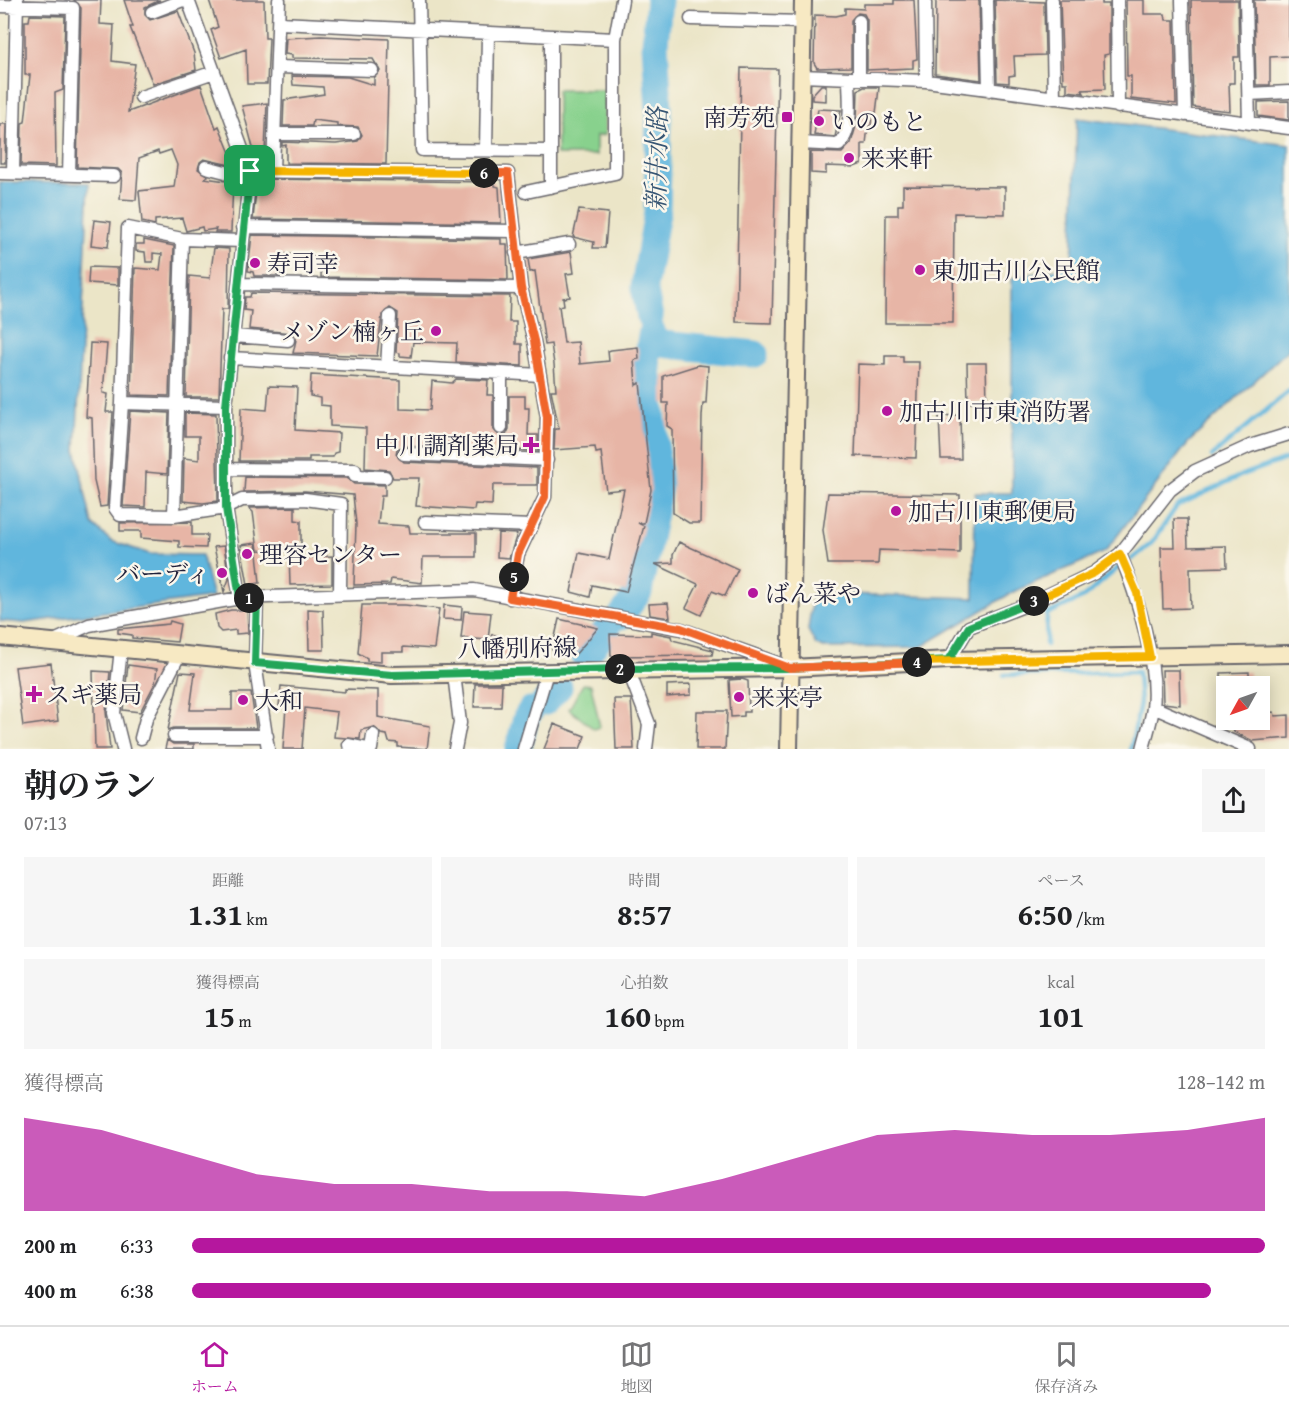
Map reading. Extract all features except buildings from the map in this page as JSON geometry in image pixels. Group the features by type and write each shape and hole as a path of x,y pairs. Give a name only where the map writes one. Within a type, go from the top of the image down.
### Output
{"main road":[{"path":"789,749 803,0"},
{"name":"八幡別府線","path":"0,637 392,675 628,669 790,668 949,660 1289,654"}],"street":[{"path":"152,12 183,0"},
{"path":"188,0 250,174 226,406 226,508 240,598"},
{"path":"273,170 280,23 279,0"},
{"path":"419,0 422,150 551,151"},
{"path":"526,192 615,173 615,39 622,0"},
{"path":"925,0 926,81"},
{"path":"987,0 989,90"},
{"path":"1052,0 1054,98"},
{"path":"1118,0 1118,107"},
{"path":"1182,0 1185,115"},
{"path":"1246,0 1249,123"},
{"path":"14,173 17,3"},
{"path":"0,6 17,3 73,8 69,175"},
{"path":"691,19 803,22"},
{"path":"800,142 839,145 845,138 849,126 859,21"},
{"path":"280,23 615,39"},
{"path":"486,150 488,34"},
{"path":"551,37 551,187"},
{"path":"278,67 372,70"},
{"path":"141,97 214,72"},
{"path":"801,75 926,81 1289,128"},
{"path":"1249,94 1289,92"},
{"path":"275,134 354,134"},
{"path":"206,167 250,174 273,170 508,173 521,288 547,417 545,497 518,554 510,598"},
{"path":"0,173 114,176"},
{"path":"243,227 513,231"},
{"path":"242,242 182,239 128,228 122,402 115,508 120,515 174,516 226,508 242,500 304,499 341,504 340,593"},
{"path":"174,516 182,239"},
{"path":"516,253 569,244"},
{"path":"239,284 521,288"},
{"path":"387,367 390,316"},
{"path":"233,336 288,340"},
{"path":"230,358 540,375"},
{"path":"501,374 501,428"},
{"path":"122,402 226,406"},
{"path":"949,660 969,627 1029,604 1085,577 1120,554 1170,490 1196,471 1250,446 1289,434"},
{"path":"404,454 547,460"},
{"path":"226,470 356,470 355,476 385,477"},
{"path":"425,522 532,526"},
{"path":"1120,554 1137,593 1150,657 1153,707 1143,749"},
{"path":"53,642 89,625 240,598 474,590 681,628 790,668"},
{"path":"257,597 255,663 268,749"},
{"path":"121,649 114,713 123,749"},
{"path":"141,738 146,719 179,656"},
{"path":"628,669 649,724 646,749"},
{"path":"524,749 548,672"},
{"path":"454,674 460,723 455,749"},
{"path":"1153,707 1250,749"},
{"path":"349,746 370,749 373,735"},
{"path":"174,736 267,736"}],"green space":[{"path":"557,90 605,90 605,135 596,136 596,155 557,155"},
{"path":"583,684 591,685 600,727 594,729 569,709"}],"water":[{"path":"1077,118 1289,145 1289,349 1188,443 1105,552 1013,592 921,647 823,648 816,645 808,630 813,593 974,598 975,493 1012,493 1012,278 1072,266"},
{"path":"0,182 89,183 76,450 92,524 111,541 150,554 202,555 213,597 24,623 0,621"}],"waterway":[{"name":"新井水路","path":"650,317 644,287 657,213 659,109 655,44 659,0"},
{"name":"新井水路","path":"621,616 639,592 659,486 647,359 652,331"},
{"path":"662,344 755,354"},
{"path":"1212,456 1289,391"},
{"path":"1132,559 1152,543 1177,506 1242,475 1289,458"},
{"path":"1046,645 1047,614 1084,597 1119,567"},
{"name":"新井水路","path":"585,657 607,629"},
{"path":"1004,675 1138,672 1140,703 1131,749"},
{"name":"新井水路","path":"545,702 559,687"},
{"name":"新井水路","path":"518,749 526,718 531,710"}],"place":[{"name":"南芳苑","path":"787,117"},
{"name":"いのもと","path":"819,121"},
{"name":"来来軒","path":"849,158"},
{"name":"寿司幸","path":"255,263"},
{"name":"東加古川公民館","path":"920,270"},
{"name":"メゾン楠ヶ丘","path":"436,331"},
{"name":"加古川市東消防署","path":"887,411"},
{"name":"中川調剤薬局","path":"531,445"},
{"name":"加古川東郵便局","path":"896,511"},
{"name":"理容センター","path":"247,554"},
{"name":"バーディ","path":"222,573"},
{"name":"ばん菜や","path":"753,593"},
{"name":"スギ薬局","path":"34,694"},
{"name":"来来亭","path":"739,697"},
{"name":"大和","path":"243,700"}],"route":[{"path":"250,171 226,406 226,508 240,598 257,597 255,663 392,675 628,669 790,668 949,660 969,627 1029,604 1094,573 1120,554 1137,593 1150,657 949,660 870,664 790,668 681,628 630,621 510,598 518,554 545,497 547,417 534,341 521,288 508,173 250,171"}]}
